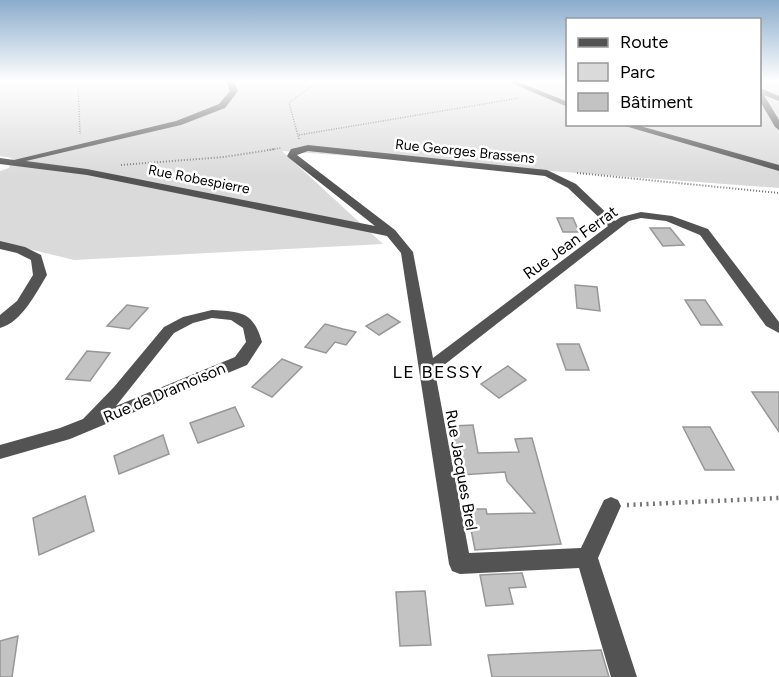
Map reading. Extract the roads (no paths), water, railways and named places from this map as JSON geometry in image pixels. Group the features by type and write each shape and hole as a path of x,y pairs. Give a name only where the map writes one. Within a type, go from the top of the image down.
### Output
{"street":[{"path":"3,163 178,123 209,113"},
{"path":"770,113 779,127"},
{"path":"628,126 779,168"},
{"name":"Rue Georges Brassens","path":"294,151 308,148 547,173 572,186 615,227"},
{"name":"Rue Jacques Brel","path":"294,151 292,156 391,233 407,252 460,564 587,558"},
{"name":"Rue Robespierre","path":"3,163 87,172 391,233"},
{"name":"Rue Jean Ferrat","path":"427,370 625,219 642,215 668,218 704,232 771,323 779,328"},
{"path":"0,245 21,250 37,258 40,275 22,304 0,323"},
{"name":"Rue de Dramoison","path":"2,454 64,434 89,424 241,361 254,342 250,326 235,316 212,314 188,320 169,330 120,392 89,424"},
{"path":"610,506 587,558 624,677"}],"district":[{"name":"LE BESSY","path":"438,372"}]}
